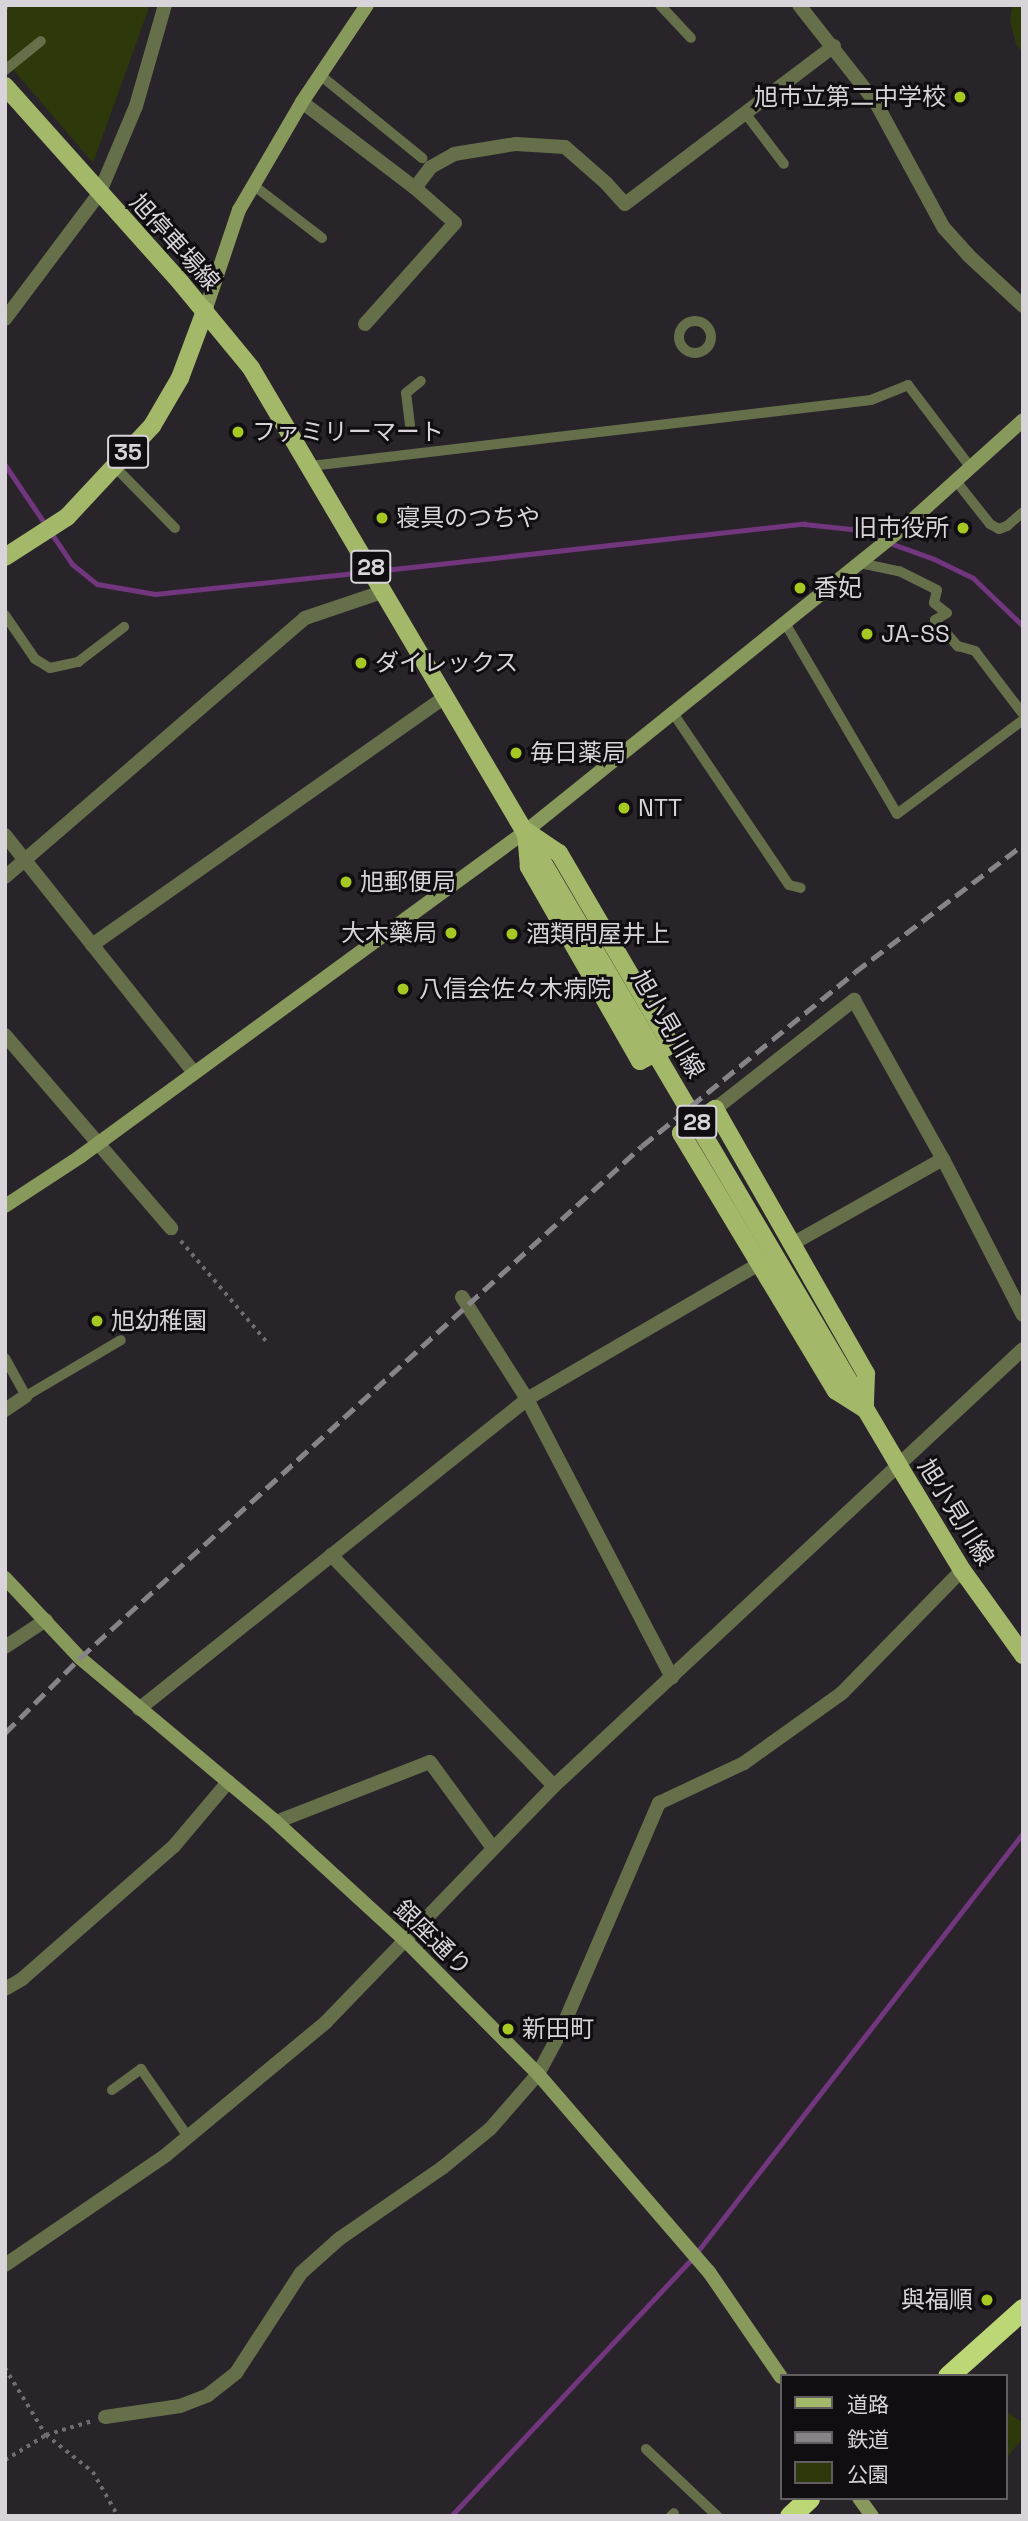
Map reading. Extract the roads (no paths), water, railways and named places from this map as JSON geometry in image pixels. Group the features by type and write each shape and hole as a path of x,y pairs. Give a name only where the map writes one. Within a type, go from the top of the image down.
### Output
{"highway":[{"path":"950,2374 1023,2309"},
{"path":"790,2516 807,2500"}],"main road":[{"name":"旭停車場線","path":"5,86 205,311 180,378 152,426 67,517 5,558"},
{"name":"旭小見川線","path":"205,311 251,368 312,467 899,1466 962,1570 1023,1655"},
{"path":"526,831 559,853 670,1045 640,1061 529,867 526,831"},
{"path":"715,1109 866,1374 865,1409 836,1391 681,1133 715,1109"}],"street":[{"path":"5,319 99,194 136,106 165,5"},
{"path":"205,311 239,210 302,102 367,5"},
{"path":"799,5 834,46 876,103 944,228 968,255 1023,306"},
{"path":"415,188 431,167 454,154 516,144 565,147 606,183 625,204 834,46"},
{"path":"302,102 415,188 455,223 365,324"},
{"path":"5,1206 99,1143 526,831 901,530 1023,420"},
{"path":"5,877 306,618 385,591"},
{"path":"92,945 446,696"},
{"path":"5,835 194,1073"},
{"path":"715,1109 854,1000 943,1159 1023,1315"},
{"path":"5,1035 175,1233"},
{"path":"792,1244 943,1159"},
{"path":"139,1709 527,1399 761,1264"},
{"path":"462,1297 527,1399 672,1677"},
{"path":"5,2264 166,2155 326,2022 554,1786 1023,1349"},
{"path":"5,1410 26,1396"},
{"path":"331,1555 554,1786"},
{"path":"105,2417 180,2406 208,2395 236,2373 301,2273 339,2239 442,2168 490,2129 538,2074 559,2035 659,1803 744,1763 842,1693 962,1570"},
{"name":"銀座通り","path":"5,1578 80,1658 276,1822 405,1940 538,2074 686,2244 780,2375"},
{"path":"5,1647 46,1620"},
{"path":"276,1822 430,1762 494,1848"},
{"path":"5,1989 22,1979 174,1846 228,1782"},
{"path":"860,2500 872,2516"}],"lane":[{"path":"660,5 691,38"},
{"path":"5,70 41,41"},
{"path":"320,75 422,158"},
{"path":"745,113 784,164"},
{"path":"253,185 322,238"},
{"path":"410,425 406,393 421,381"},
{"path":"312,467 871,401 908,386 971,468"},
{"path":"114,466 175,528"},
{"path":"956,481 990,524 999,528 1007,526 1023,512"},
{"path":"866,558 937,590 934,603 947,613 935,620 958,646 975,651 1023,714"},
{"path":"5,615 35,659 50,668 78,662 124,627"},
{"path":"785,623 897,814 1023,720"},
{"path":"673,713 789,885 801,888"},
{"path":"5,1358 26,1396 121,1340"},
{"path":"112,2090 141,2070 188,2137"},
{"path":"646,2449 717,2516"}],"waterway":[{"path":"5,465 72,564 97,584 155,594 365,572"},
{"path":"375,571 804,524 851,529 934,559 973,578 1023,626"},
{"path":"451,2516 690,2261 1023,1833"}],"railway":[{"path":"5,1733 80,1658 642,1146 855,972 1023,845"}],"place":[{"name":"旭市立第二中学校","path":"960,97"},
{"name":"ファミリーマート","path":"238,432"},
{"name":"寝具のつちや","path":"382,518"},
{"name":"旧市役所","path":"963,528"},
{"name":"香妃","path":"800,588"},
{"name":"JA-SS","path":"867,634"},
{"name":"ダイレックス","path":"361,663"},
{"name":"毎日薬局","path":"516,753"},
{"name":"NTT","path":"624,808"},
{"name":"旭郵便局","path":"346,882"},
{"name":"大木藥局","path":"451,933"},
{"name":"酒類問屋井上","path":"512,934"},
{"name":"八信会佐々木病院","path":"403,989"},
{"name":"旭幼稚園","path":"97,1321"},
{"name":"新田町","path":"508,2029"},
{"name":"與福順","path":"987,2300"}]}
